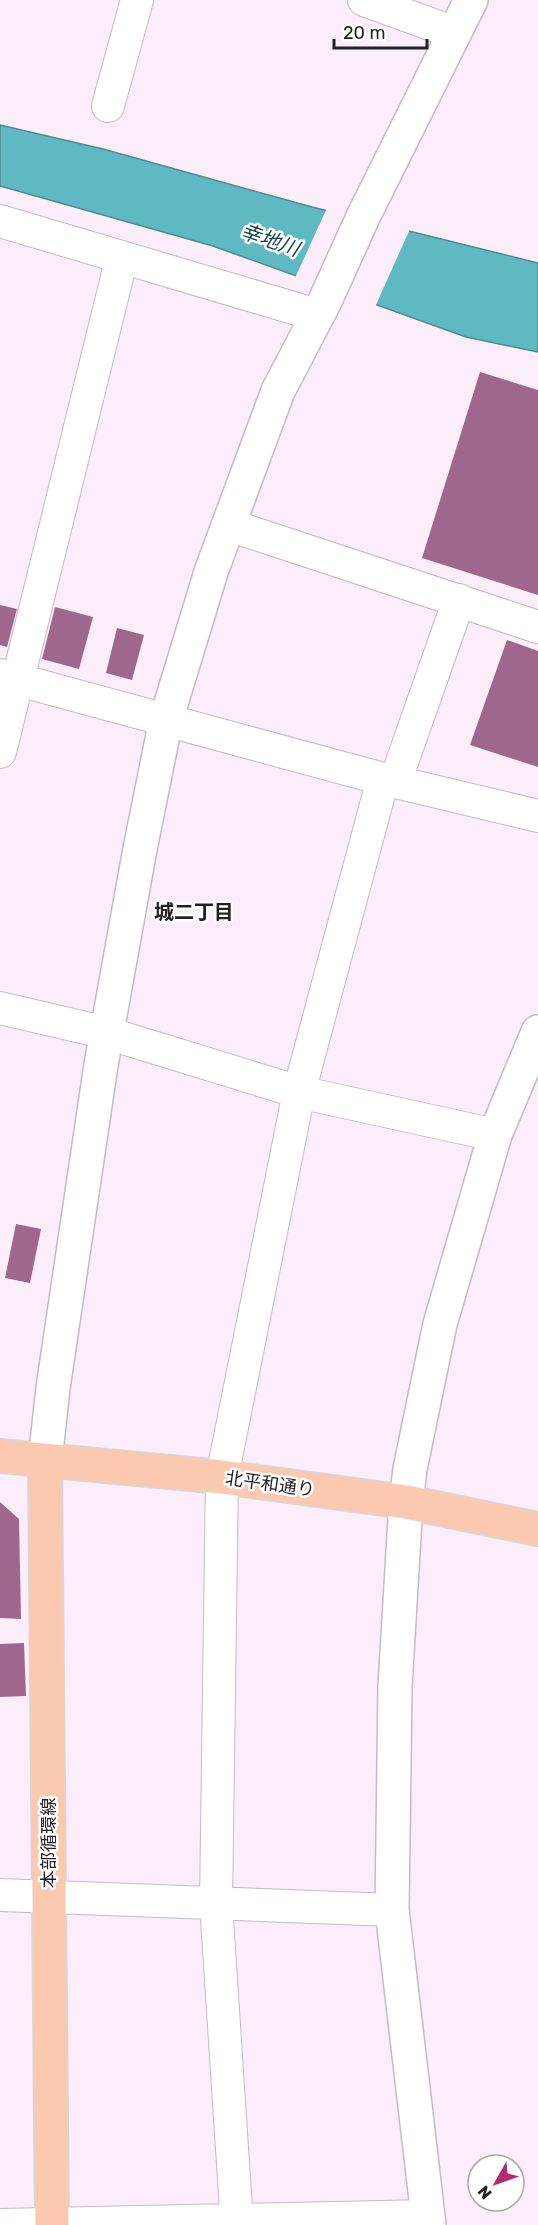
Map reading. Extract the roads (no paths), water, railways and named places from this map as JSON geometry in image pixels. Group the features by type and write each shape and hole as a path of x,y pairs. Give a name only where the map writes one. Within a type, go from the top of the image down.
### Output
{"main road":[{"name":"北平和通り","path":"0,1456 222,1477 406,1502 538,1529"},
{"name":"本部循環線","path":"45,1461 52,2224"}],"street":[{"path":"108,105 137,0"},
{"path":"364,0 455,33"},
{"path":"45,1461 55,1376 107,1033 166,720 211,572 246,472 278,391 321,308 363,217 471,0"},
{"path":"0,221 122,257 321,308"},
{"path":"0,752 8,678 122,257"},
{"path":"229,525 538,627"},
{"path":"237,2223 216,1903 222,1477 299,1092 389,781 459,600"},
{"path":"8,678 389,781 538,816"},
{"path":"0,1008 107,1033 299,1092 495,1135"},
{"path":"0,2224 429,2221 392,1910 395,1687 406,1502 410,1469 440,1324 495,1135 538,1032"},
{"path":"0,1895 392,1910"}],"water":[{"name":"幸地川","path":"0,125 103,149 312,207 538,263 538,352 466,337 213,246 0,186"}],"district":[{"name":"城二丁目","path":"194,912"}]}
